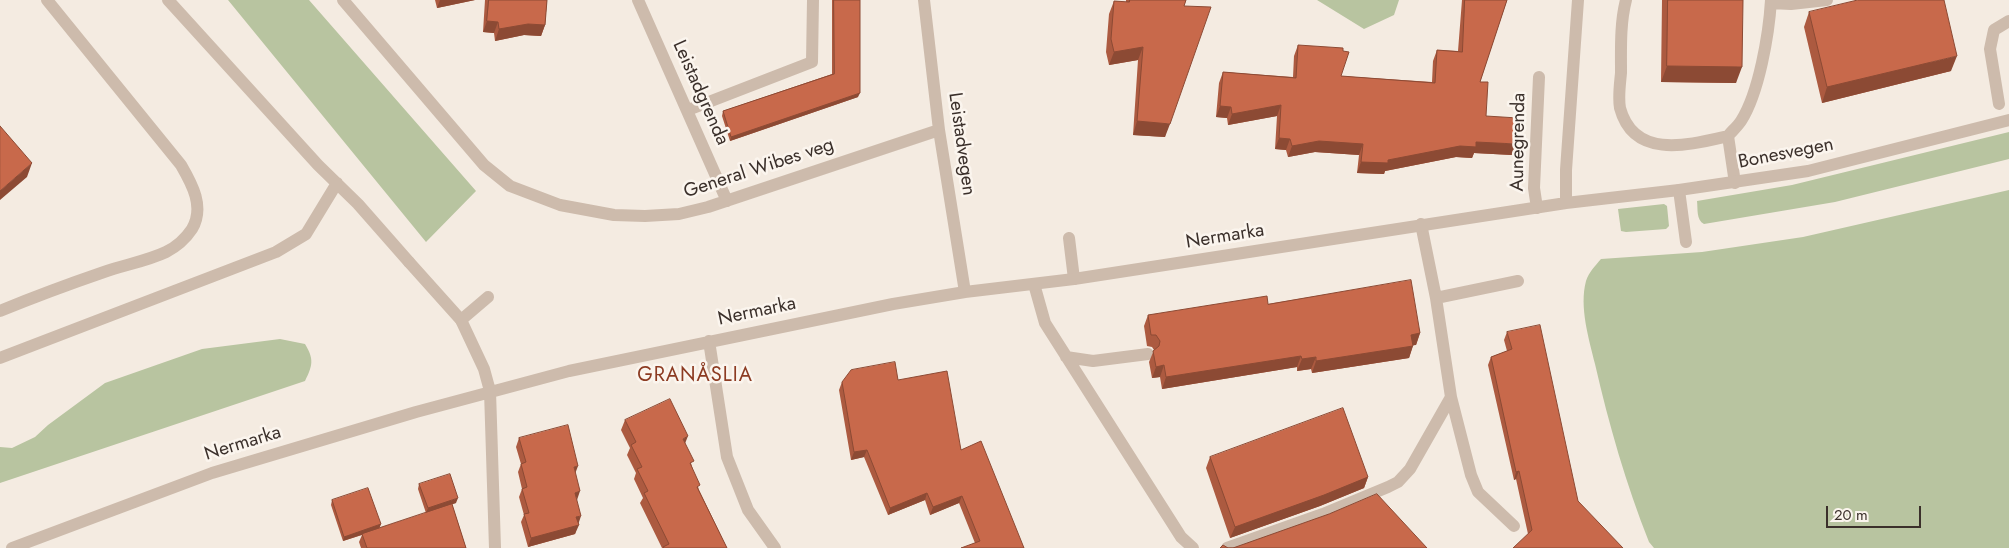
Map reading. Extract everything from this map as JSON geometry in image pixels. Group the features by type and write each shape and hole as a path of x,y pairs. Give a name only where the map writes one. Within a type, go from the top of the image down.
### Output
{"street":[{"path":"0,311 56,288 166,252 182,240 192,228 196,214 197,198 192,184 181,165 47,0"},
{"path":"168,0 358,204 461,320 484,369 490,391 496,548"},
{"name":"General Wibes veg","path":"342,0 484,165 510,186 560,205 614,215 679,214 727,201 939,130"},
{"name":"Leistadgrenda","path":"638,0 727,201"},
{"path":"688,110 812,62 813,0"},
{"name":"Leistadvegen","path":"924,0 939,130 965,292"},
{"path":"1566,203 1566,170 1578,0"},
{"path":"1626,0 1621,49 1620,107 1630,131 1650,144 1669,146 1696,143 1728,136 1741,121 1753,94 1770,23 1771,2 1791,4 1827,0"},
{"path":"1999,104 1990,49 1994,30 2009,21"},
{"name":"Aunegrenda","path":"1537,208 1534,188 1539,77"},
{"name":"Bonesvegen","path":"1566,203 1735,183 1808,171 2009,120"},
{"path":"1728,136 1735,183"},
{"path":"0,358 276,252 306,234 337,183"},
{"path":"1679,190 1686,242"},
{"name":"Nermarka","path":"12,548 212,473 372,424 569,371 893,304 965,292 1074,280 1421,224 1566,203"},
{"path":"1421,224 1436,298 1451,397 1470,475 1478,492 1514,526"},
{"path":"1069,238 1074,280"},
{"path":"1436,298 1518,281"},
{"path":"1034,284 1045,323 1181,537 1193,548"},
{"path":"461,320 488,298"},
{"path":"709,341 727,457 748,510 774,548"},
{"path":"1066,357 1093,361 1148,354"},
{"path":"1227,548 1324,514 1398,482 1410,469 1451,397"}],"green space":[{"path":"228,0 309,0 476,191 426,242"},
{"path":"1317,0 1399,0 1394,15 1364,29"},
{"path":"2009,132 2009,159 1835,202 1704,224 1699,217 1697,201 1792,185"},
{"path":"2009,190 2009,548 1654,548 1649,542 1633,498 1612,432 1586,323 1584,291 1586,281 1590,272 1601,259 1702,252 1803,237"},
{"path":"1664,204 1667,206 1669,226 1666,229 1621,231 1618,209"},
{"path":"280,339 305,344 310,354 311,362 310,371 305,381 0,483 0,447 12,448 35,437 48,425 105,383 202,349"}],"building":[{"path":"489,0 547,0 545,25 528,24 499,29 498,22 487,21"},
{"path":"834,0 860,0 860,93 731,137 723,111 834,74"},
{"path":"1130,0 1186,0 1184,6 1211,7 1170,124 1137,121 1143,47 1114,52 1111,39 1114,1 1129,2"},
{"path":"1465,0 1507,0 1480,82 1488,82 1486,116 1518,118 1516,144 1476,142 1476,147 1460,146 1388,160 1388,163 1361,162 1363,144 1319,141 1292,146 1290,139 1279,138 1281,105 1232,114 1231,107 1220,106 1223,72 1296,78 1298,45 1343,48 1343,51 1349,52 1341,76 1435,83 1437,50 1462,52"},
{"path":"1668,0 1743,0 1742,67 1667,66"},
{"path":"1858,0 1944,0 1957,56 1827,87 1809,12"},
{"path":"0,126 32,163 0,191"},
{"path":"1411,280 1420,333 1411,335 1413,346 1316,361 1316,357 1302,359 1301,356 1166,377 1164,365 1156,367 1153,351 1159,346 1160,341 1156,335 1151,335 1148,315 1267,296 1268,304"},
{"path":"1540,325 1578,501 1623,548 1513,548 1532,530 1519,471 1516,472 1491,357 1512,349 1507,332"},
{"path":"895,362 898,380 947,371 961,450 981,441 1024,548 961,548 980,541 962,496 933,507 927,493 890,508 867,450 854,452 842,382 851,370"},
{"path":"670,399 688,436 683,439 694,461 690,463 700,485 697,487 727,548 663,547 669,544 644,493 648,491 637,469 642,467 631,445 636,442 625,420"},
{"path":"1343,408 1368,477 1235,527 1210,457"},
{"path":"568,425 578,466 574,467 580,491 575,493 581,516 576,517 579,525 531,538 524,514 529,513 522,489 527,487 521,464 526,462 519,438"},
{"path":"450,474 458,498 428,508 419,484"},
{"path":"368,488 381,524 344,537 332,500"},
{"path":"1377,494 1427,548 1233,548 1329,514"},
{"path":"452,504 466,548 367,548 362,534"}],"district":[{"name":"GRANÅSLIA","path":"695,376"}]}
